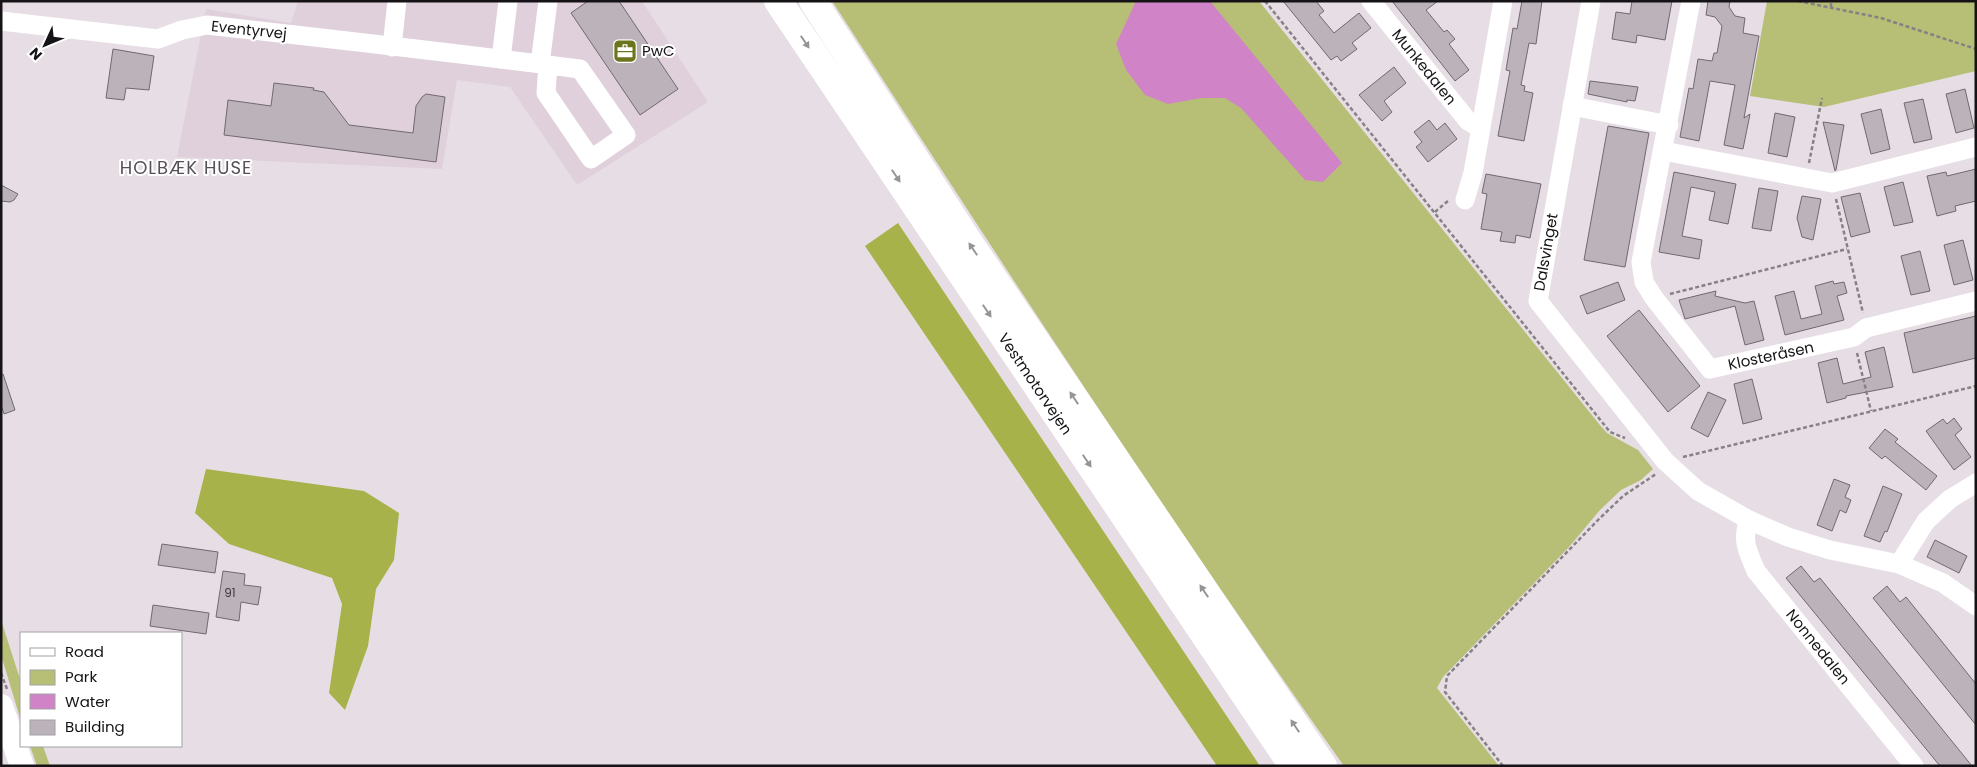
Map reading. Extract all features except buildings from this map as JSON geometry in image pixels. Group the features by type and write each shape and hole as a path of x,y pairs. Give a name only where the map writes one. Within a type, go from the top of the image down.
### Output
{"highway":[{"name":"Vestmotorvejen","path":"778,1 1293,766"},
{"name":"Vestmotorvejen","path":"813,1 975,253 1323,766"}],"main road":[{"path":"1,706 22,766"}],"street":[{"path":"392,47 397,1"},
{"path":"501,59 508,1"},
{"path":"544,65 548,1"},
{"name":"Munkedalen","path":"1371,1 1468,121 1480,128"},
{"path":"1464,200 1473,173 1503,1"},
{"name":"Dalsvinget","path":"1591,1 1538,301 1662,466"},
{"name":"Klosteråsen","path":"1691,1 1669,125 1641,262 1644,282 1654,298 1710,369 1976,301"},
{"name":"Eventyrvej","path":"1,21 158,39 182,30 208,25 580,69 626,135 591,159 546,93 544,65"},
{"path":"1572,106 1669,125"},
{"path":"1663,151 1806,177 1832,184 1976,147"},
{"path":"1662,466 1698,492 1749,520 1788,537 1822,547 1899,564 1943,583 1976,606"},
{"path":"1899,564 1926,521 1950,499 1976,483"},
{"name":"Nonnedalen","path":"1749,520 1745,531 1745,546 1756,571 1914,766"}],"path":[{"path":"1265,1 1610,432 1628,440"},
{"path":"1798,1 1881,18 1976,49"},
{"path":"1831,1 1831,7"},
{"path":"1806,177 1822,98"},
{"path":"1832,184 1848,249 1871,411"},
{"path":"1654,298 1848,249"},
{"path":"1503,766 1445,692 1447,676 1617,502 1662,466 1871,411 1976,386"}],"shaded area":[{"path":"298,1 642,1 708,102 577,185 510,87 457,80 442,169 177,157 206,9 291,23"}],"green space":[{"path":"832,1 1259,1 1599,424 1607,433 1638,450 1653,469 1641,480 1621,490 1600,510 1569,547 1443,677 1437,688 1499,766 1344,766 1212,577 1020,291"},
{"path":"1767,1 1976,1 1976,71 1824,107 1750,96"},
{"path":"898,223 1260,766 1217,766 865,246"},
{"path":"206,469 364,491 399,513 394,560 376,589 368,646 345,710 329,693 342,604 332,578 229,544 195,513"},
{"path":"1,620 20,679 20,718 1,655"},
{"path":"30,747 43,747 50,766 37,766"}],"water":[{"path":"1136,1 1210,1 1342,163 1323,182 1305,180 1241,108 1225,98 1201,98 1168,104 1145,95 1126,70 1116,44"}],"place":[{"name":"PwC","path":"625,51"}],"district":[{"name":"HOLBÆK HUSE","path":"186,168"}]}
